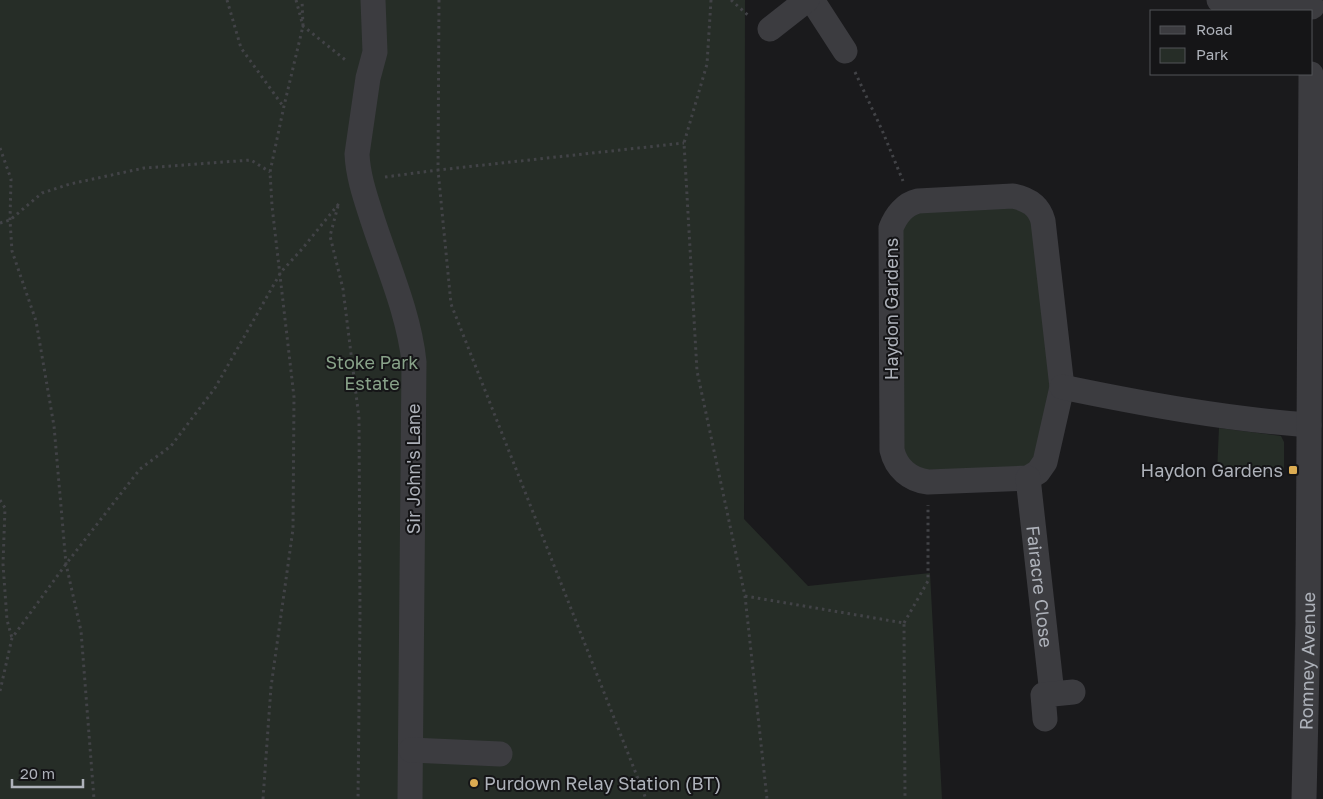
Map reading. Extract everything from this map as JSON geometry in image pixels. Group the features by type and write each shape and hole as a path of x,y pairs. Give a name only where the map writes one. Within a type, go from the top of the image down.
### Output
{"street":[{"name":"Sir John's Lane","path":"373,0 375,52 368,78 357,154 361,180 410,331 414,362 410,799"},
{"path":"770,29 807,0"},
{"path":"812,0 845,51"},
{"path":"1219,0 1243,4 1312,6"},
{"name":"Romney Avenue","path":"1304,799 1308,623 1309,425 1317,254 1311,75"},
{"path":"912,202 1013,196 1027,200 1038,210 1043,221 1062,386 1045,462 1038,472 1028,478"},
{"name":"Haydon Gardens","path":"912,202 902,210 893,222 890,234 892,450 896,463 912,478 928,482 1028,478"},
{"path":"1062,386 1136,402 1209,414 1257,421 1309,425"},
{"name":"Fairacre Close","path":"1028,478 1062,693 1043,695 1045,719"},
{"path":"411,750 500,754"}],"path":[{"path":"227,0 241,48 284,106"},
{"path":"296,0 303,26 368,78"},
{"path":"263,799 271,688 293,529 294,397 272,206 270,172 303,26 302,0"},
{"path":"439,0 438,170 451,304 646,799"},
{"path":"711,0 707,64 684,143 697,371 745,596 767,799"},
{"path":"731,0 745,14"},
{"path":"845,51 882,130 912,202"},
{"path":"0,691 12,638 66,564 140,469 171,446 215,388 281,272 339,202 361,180 684,143"},
{"path":"0,148 11,179 10,220 12,252 36,321 54,426 66,564 81,631 94,799"},
{"path":"0,223 10,220 42,193 70,184 144,168 251,160 270,172"},
{"path":"339,202 330,236 344,289 359,418 360,615 358,799"},
{"path":"905,799 904,623 928,581 928,482"},
{"path":"0,500 6,508 3,564 7,620 12,638"},
{"path":"745,596 904,623"}],"green space":[{"name":"Stoke Park Estate","path":"0,0 745,0 744,519 808,586 930,573 942,799 0,799"},
{"path":"1018,207 1031,219 1052,395 1032,467 921,470 904,457 901,228 916,210"},
{"path":"1219,428 1281,436 1284,442 1284,473 1217,473"}],"place":[{"name":"Haydon Gardens","path":"1293,470"},
{"name":"Purdown Relay Station (BT)","path":"474,783"}]}
